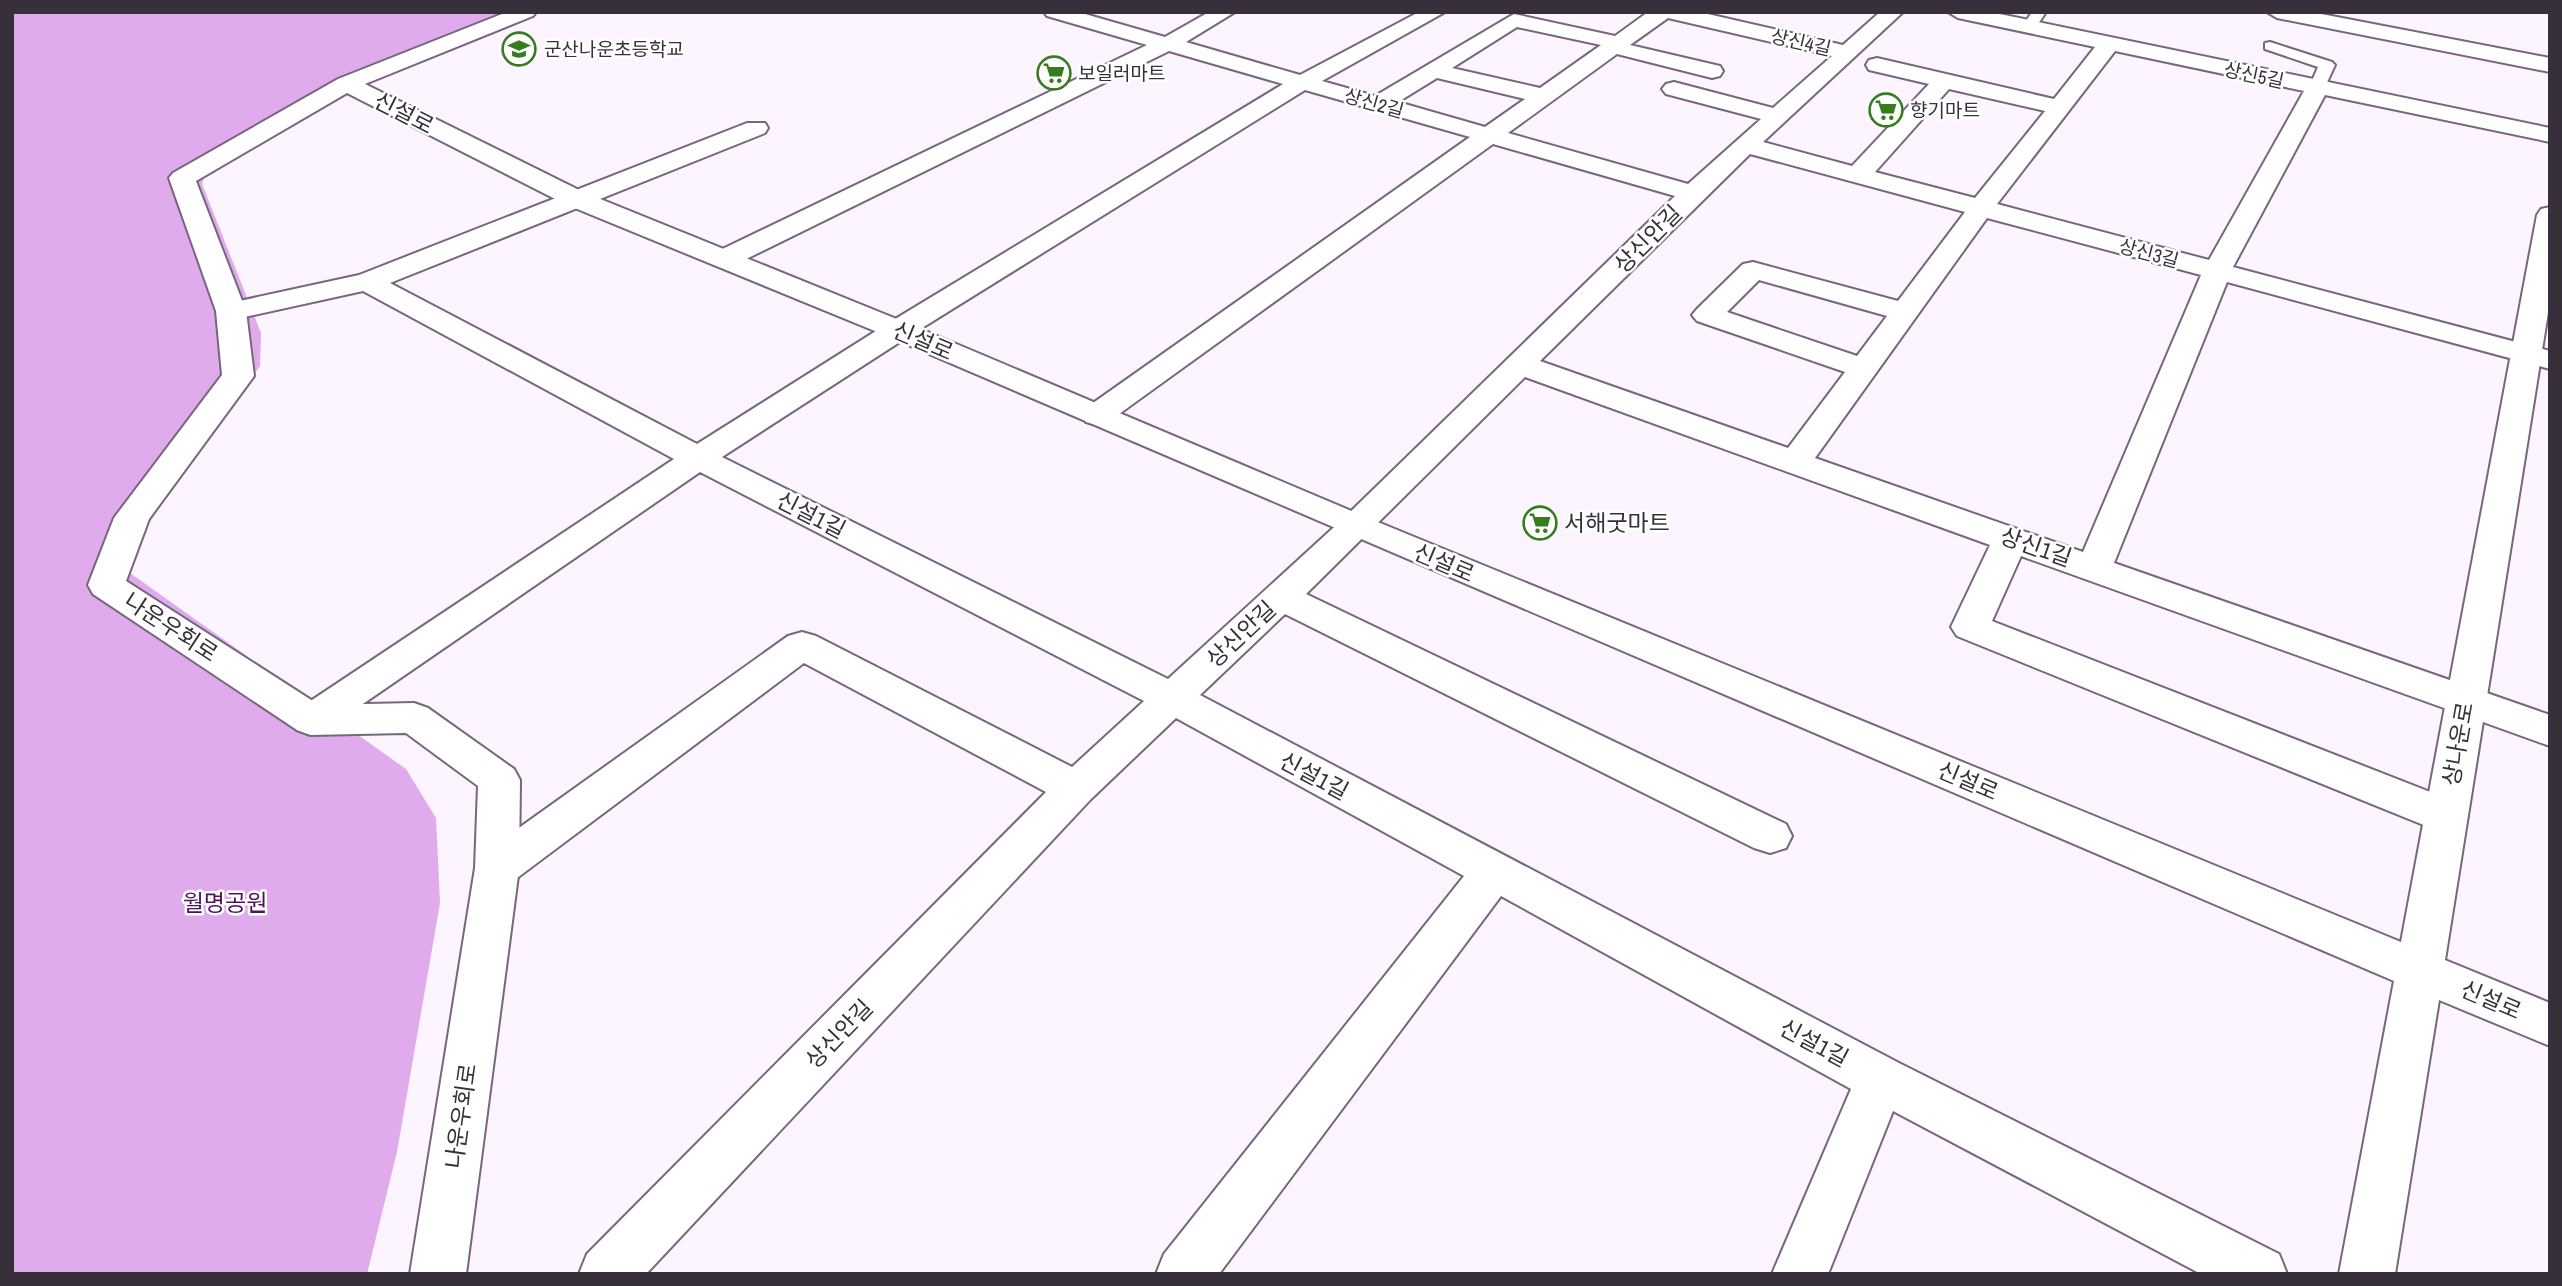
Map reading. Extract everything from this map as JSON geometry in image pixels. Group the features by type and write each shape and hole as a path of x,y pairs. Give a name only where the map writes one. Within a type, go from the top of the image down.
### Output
{"street":[{"name":"나운우회로","path":"438,1274 497,869 499,780 414,719 311,720 106,585 132,518 238,376 237,344 230,310 182,178 346,84 526,12"},
{"name":"상신2길","path":"1054,12 1693,193"},
{"path":"724,259 1167,44 1225,12"},
{"path":"311,720 698,458 898,330 1303,82 1435,12"},
{"path":"1097,415 1489,135 1567,67 1608,51 1662,12"},
{"name":"상신4길","path":"1670,12 1944,81 2060,107"},
{"name":"상신안길","path":"607,1274 1076,788 1356,526 1693,193 1780,117 1863,59 1893,12"},
{"name":"상신5길","path":"1958,12 2034,20 2109,44 2550,135"},
{"path":"2277,12 2550,65"},
{"path":"1487,48 1523,16 1608,51 1712,71"},
{"path":"1378,104 1462,51 1512,43"},
{"path":"1794,463 1981,208 2109,44"},
{"path":"1433,70 1497,85 1545,85"},
{"path":"1858,175 1944,81"},
{"name":"신설로","path":"346,84 574,198 898,330 1356,526 2550,1025"},
{"path":"1441,122 1497,85"},
{"path":"2094,568 2217,271 2317,88"},
{"path":"1674,89 1780,117"},
{"path":"230,310 367,282 756,128"},
{"name":"상신3길","path":"1748,146 2538,356"},
{"name":"상나운로","path":"2367,1274 2466,700 2538,356 2550,215"},
{"path":"1864,368 1707,315 1753,270 1905,312"},
{"name":"신설1길","path":"367,282 698,458 1173,699 1881,1079 2259,1274"},
{"name":"상신1길","path":"1521,365 2550,731"},
{"path":"2011,538 1970,627 2446,816"},
{"path":"1282,597 1770,836"},
{"path":"497,869 802,645 1076,788"},
{"path":"1184,1274 1493,873"},
{"path":"1800,1274 1881,1079"}],"lane":[{"path":"2270,46 2327,65 2317,88"}],"green space":[{"name":"월명공원","path":"12,12 504,12 386,68 207,170 202,184 261,333 260,366 140,532 130,573 406,769 436,818 440,903 397,1152 367,1274 12,1274"}],"place":[{"name":"군산나운초등학교","path":"519,49"},
{"name":"보일러마트","path":"1054,73"},
{"name":"향기마트","path":"1886,110"},
{"name":"서해굿마트","path":"1540,523"}]}
